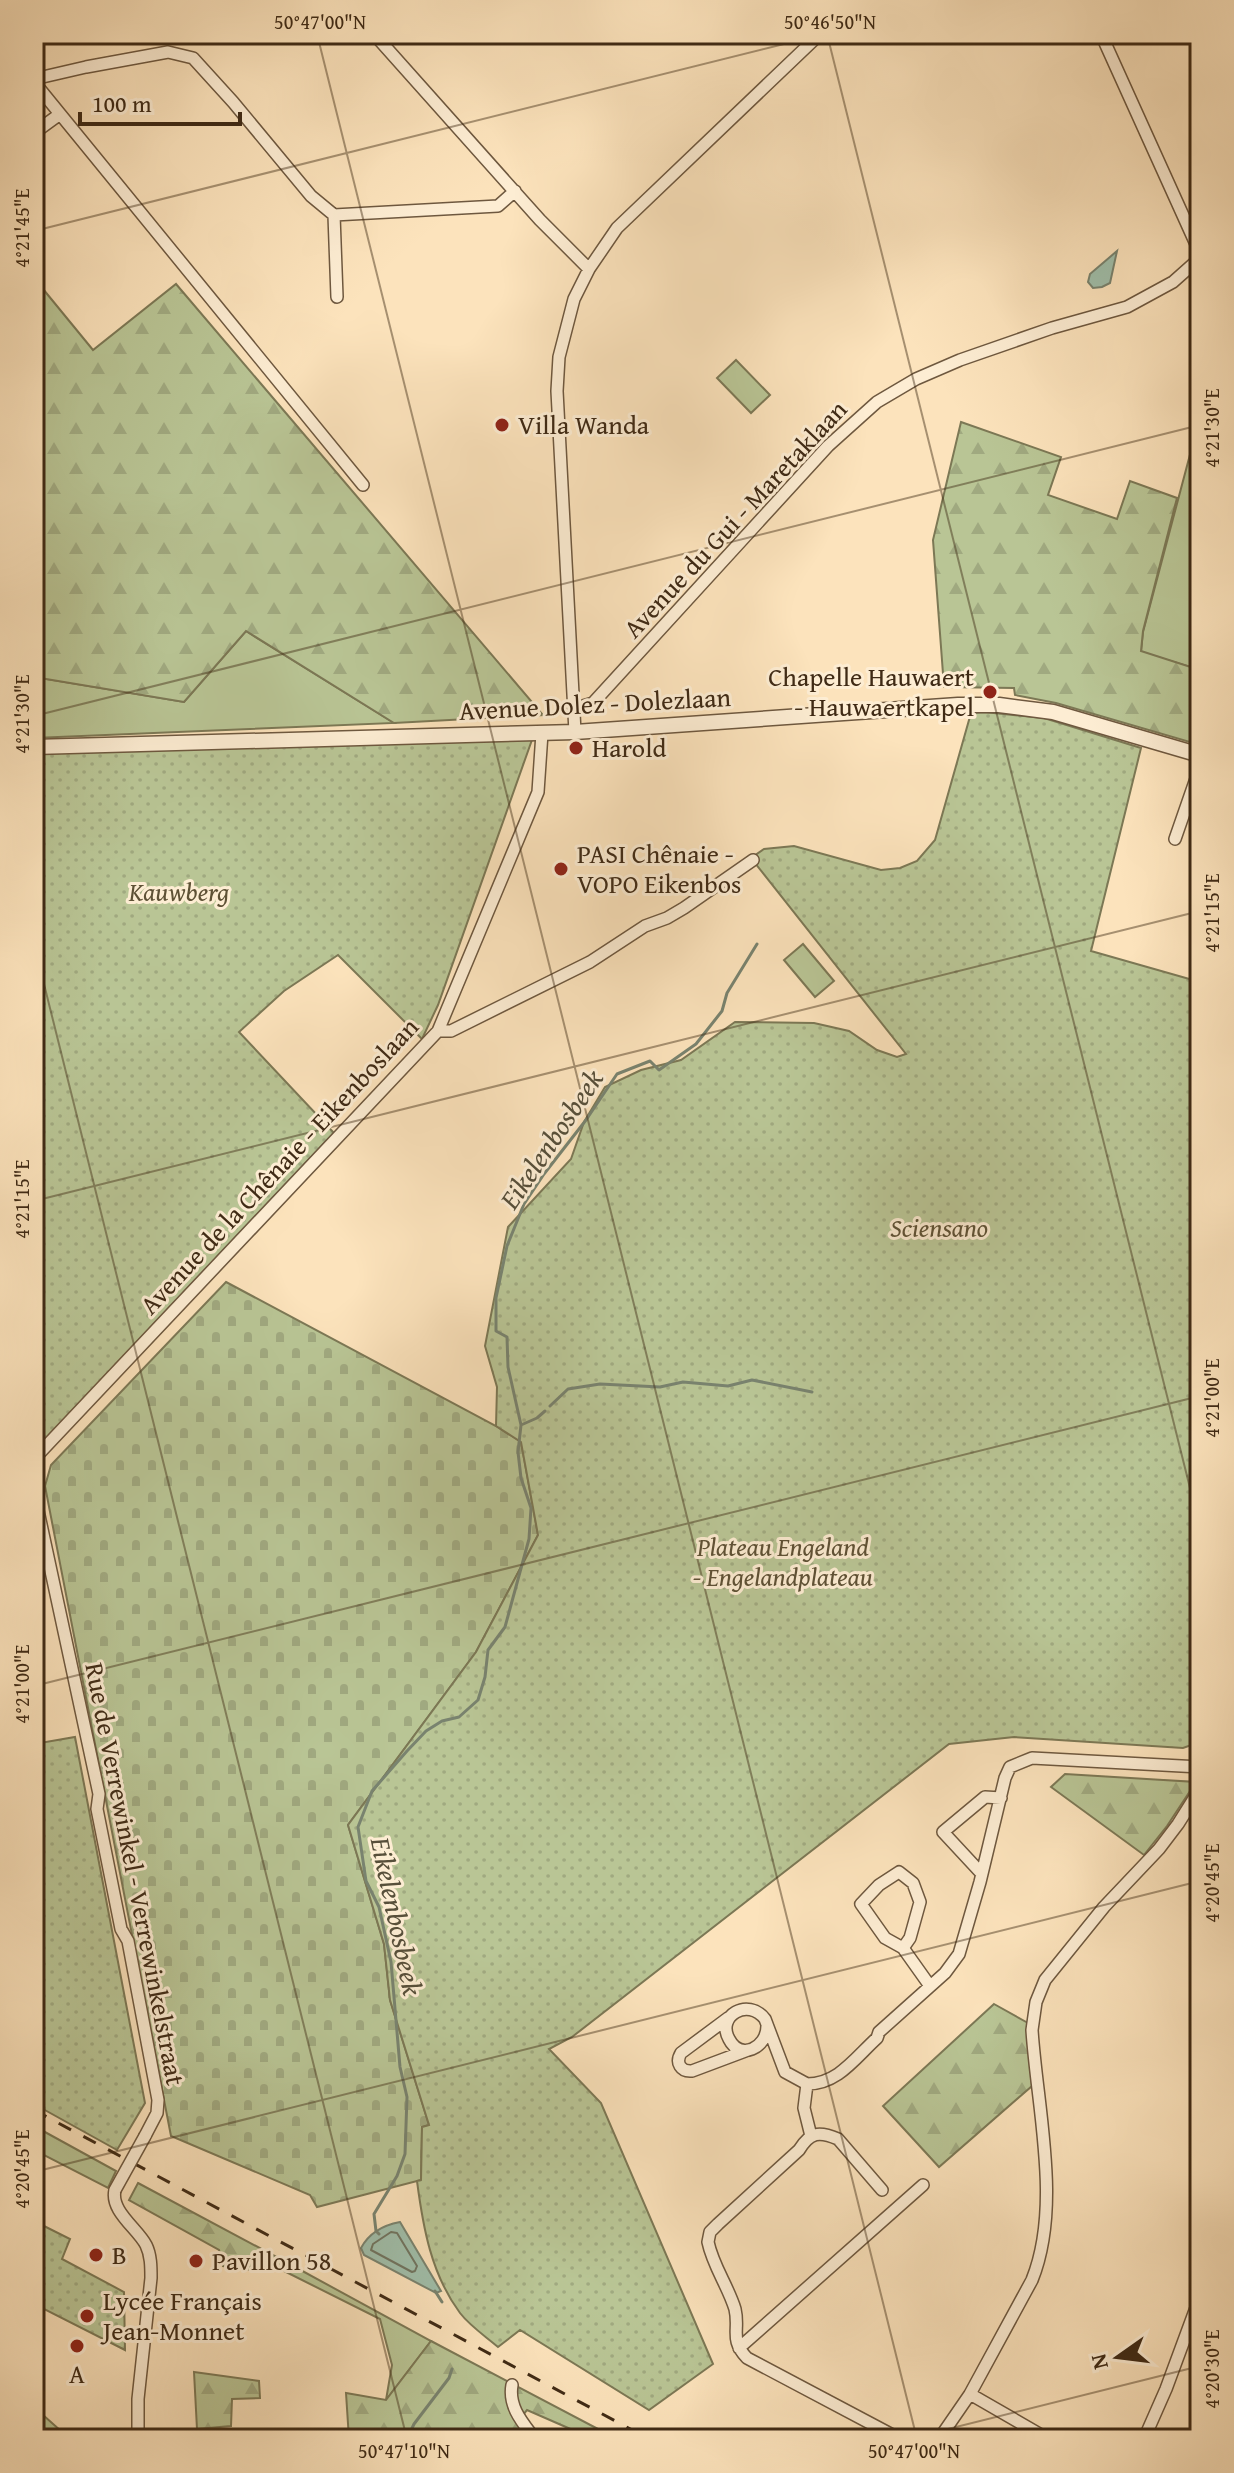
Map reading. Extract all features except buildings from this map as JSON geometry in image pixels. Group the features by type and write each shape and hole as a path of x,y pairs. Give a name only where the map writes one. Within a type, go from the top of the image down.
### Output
{"street":[{"path":"374,34 540,220 589,269"},
{"path":"575,732 557,391 559,357 566,323 589,269 617,228 820,34"},
{"path":"1101,34 1200,255"},
{"path":"363,485 34,80 168,52 193,58 311,196 334,215 498,206 515,191"},
{"path":"34,133 60,114"},
{"path":"334,215 337,297"},
{"name":"Avenue du Gui - Maretaklaan","path":"573,709 593,703 828,446 877,402 916,379 960,360 1052,328 1127,307 1173,282 1200,255"},
{"name":"Avenue Dolez - Dolezlaan","path":"34,747 575,732 915,706 999,705 1053,712 1200,755"},
{"name":"Avenue de la Chênaie - Eikenboslaan","path":"34,1459 438,1031 538,792 542,733"},
{"path":"1175,839 1200,767"},
{"path":"438,1031 451,1031 590,962 645,926 684,908 753,860"},
{"name":"Rue de Verrewinkel - Verrewinkelstraat","path":"34,1492 99,1794 97,1809 121,1929 128,1941 158,2100 157,2113 115,2190 115,2204 146,2245 151,2259 137,2407 138,2439"},
{"path":"767,2026 761,2045 692,2071 680,2066 678,2059 681,2053 742,2009 755,2010 767,2026 785,2072 807,2084 832,2080 945,1973 959,1954 1010,1767 1032,1758 1200,1767"},
{"path":"939,2439 970,2394 1032,2280 1045,2239 1047,2203 1033,2041 1036,2002 1045,1980 1104,1907 1159,1849 1200,1789"},
{"path":"982,1874 943,1832 985,1797 1001,1798"},
{"path":"903,1948 910,1938 920,1902 913,1883 899,1872 879,1885 861,1904 885,1938 903,1948 930,1986"},
{"path":"730,2017 726,2029 730,2042 735,2047 749,2050"},
{"path":"807,2084 804,2108 811,2136"},
{"path":"882,2190 838,2139 811,2136 708,2237 709,2248 735,2310 734,2334 747,2358 900,2439"},
{"path":"739,2348 923,2185"},
{"path":"1144,2439 1200,2297"},
{"path":"512,2385 513,2406 535,2439"},
{"path":"970,2394 1048,2439"}],"green space":[{"path":"34,278 93,350 176,284 543,715 394,723 246,631 184,702 34,677"},
{"path":"736,360 770,395 751,413 717,378"},
{"path":"1195,421 1200,422 1200,670 1141,652 1143,632 1192,447"},
{"path":"961,422 1061,457 1048,495 1117,519 1130,481 1177,498 1143,631 1141,651 1200,670 1200,745 1056,703 1015,695 1014,688 944,687 933,540"},
{"path":"246,631 394,723 34,738 34,677 184,702"},
{"name":"Plateau Engeland - Engelandplateau","path":"971,713 1044,718 1141,748 1091,951 1200,982 1200,1742 1183,1748 1014,1737 949,1744 572,2037 549,2049 601,2103 713,2364 649,2410 520,2330 498,2347 464,2318 450,2298 435,2266 417,2181 421,2180 422,2127 429,2125 390,2000 384,1944 348,1825 476,1652 538,1535 521,1442 496,1426 497,1387 485,1346 508,1227 571,1159 584,1122 605,1087 641,1070 681,1060 735,1022 814,1023 849,1031 877,1050 897,1057 906,1054 751,858 764,849 794,846 881,870 900,868 917,861 935,840"},
{"name":"Kauwberg","path":"533,737 438,1005 422,1039 338,955 284,991 239,1032 334,1133 34,1451 34,751"},
{"path":"803,944 834,981 815,997 784,960"},
{"path":"226,1282 521,1442 538,1535 476,1652 348,1825 384,1944 390,2000 429,2125 422,2127 421,2180 317,2207 310,2195 171,2136 45,1486 51,1465"},
{"path":"75,1737 145,2103 117,2150 34,2104 34,1744"},
{"path":"1065,1774 1196,1782 1144,1855 1051,1787"},
{"path":"994,2004 1028,2023 1032,2086 939,2167 883,2106"},
{"path":"34,2126 116,2171 108,2188 34,2150"},
{"path":"138,2183 284,2261 280,2269 251,2270 223,2266 219,2250 129,2200"},
{"path":"34,2221 70,2239 62,2259 124,2292 125,2350 34,2304"},
{"path":"284,2261 431,2341 386,2400 392,2365 380,2319 280,2269"},
{"path":"431,2341 617,2439 587,2439 527,2410 517,2422 530,2439 349,2439 346,2393 386,2400"},
{"path":"194,2372 259,2381 260,2398 232,2399 231,2426 197,2429"},
{"path":"34,2407 61,2431 52,2439 34,2439"}],"water":[{"path":"1117,251 1110,283 1093,288 1088,282 1090,274"},
{"path":"400,2222 441,2291 436,2293 364,2255 361,2248 373,2234"}],"waterway":[{"name":"Eikelenbosbeek","path":"379,2234 374,2214 397,2176 405,2154 407,2097 400,2067 391,1962 379,1907 366,1881 358,1827 372,1791 407,1751 426,1731 442,1721 459,1717 478,1700 488,1650 505,1627 529,1539 531,1508 521,1478 518,1452 521,1425 508,1367 507,1337 496,1331 496,1298 507,1246 524,1204 617,1074 650,1061 659,1070 696,1044 722,1011 727,993 757,944"},
{"name":"Eikelenbosbeek","path":"550,1406 568,1389 600,1384 660,1387 683,1382 728,1386 752,1380 812,1392"},
{"name":"Eikelenbosbeek","path":"521,1425 545,1411"},
{"path":"435,2291 442,2302"},
{"path":"407,2439 452,2369"}],"railway":[{"path":"34,2110 649,2439"}],"place":[{"name":"Villa Wanda","path":"502,425"},
{"name":"Chapelle Hauwaert - Hauwaertkapel","path":"990,692"},
{"name":"Harold","path":"576,748"},
{"name":"PASI Chênaie - VOPO Eikenbos","path":"561,869"},
{"name":"B","path":"96,2255"},
{"name":"Pavillon 58","path":"196,2261"},
{"name":"Lycée Français Jean-Monnet","path":"87,2316"},
{"name":"A","path":"77,2346"}],"park label":[{"name":"Sciensano","path":"939,1228"}]}
